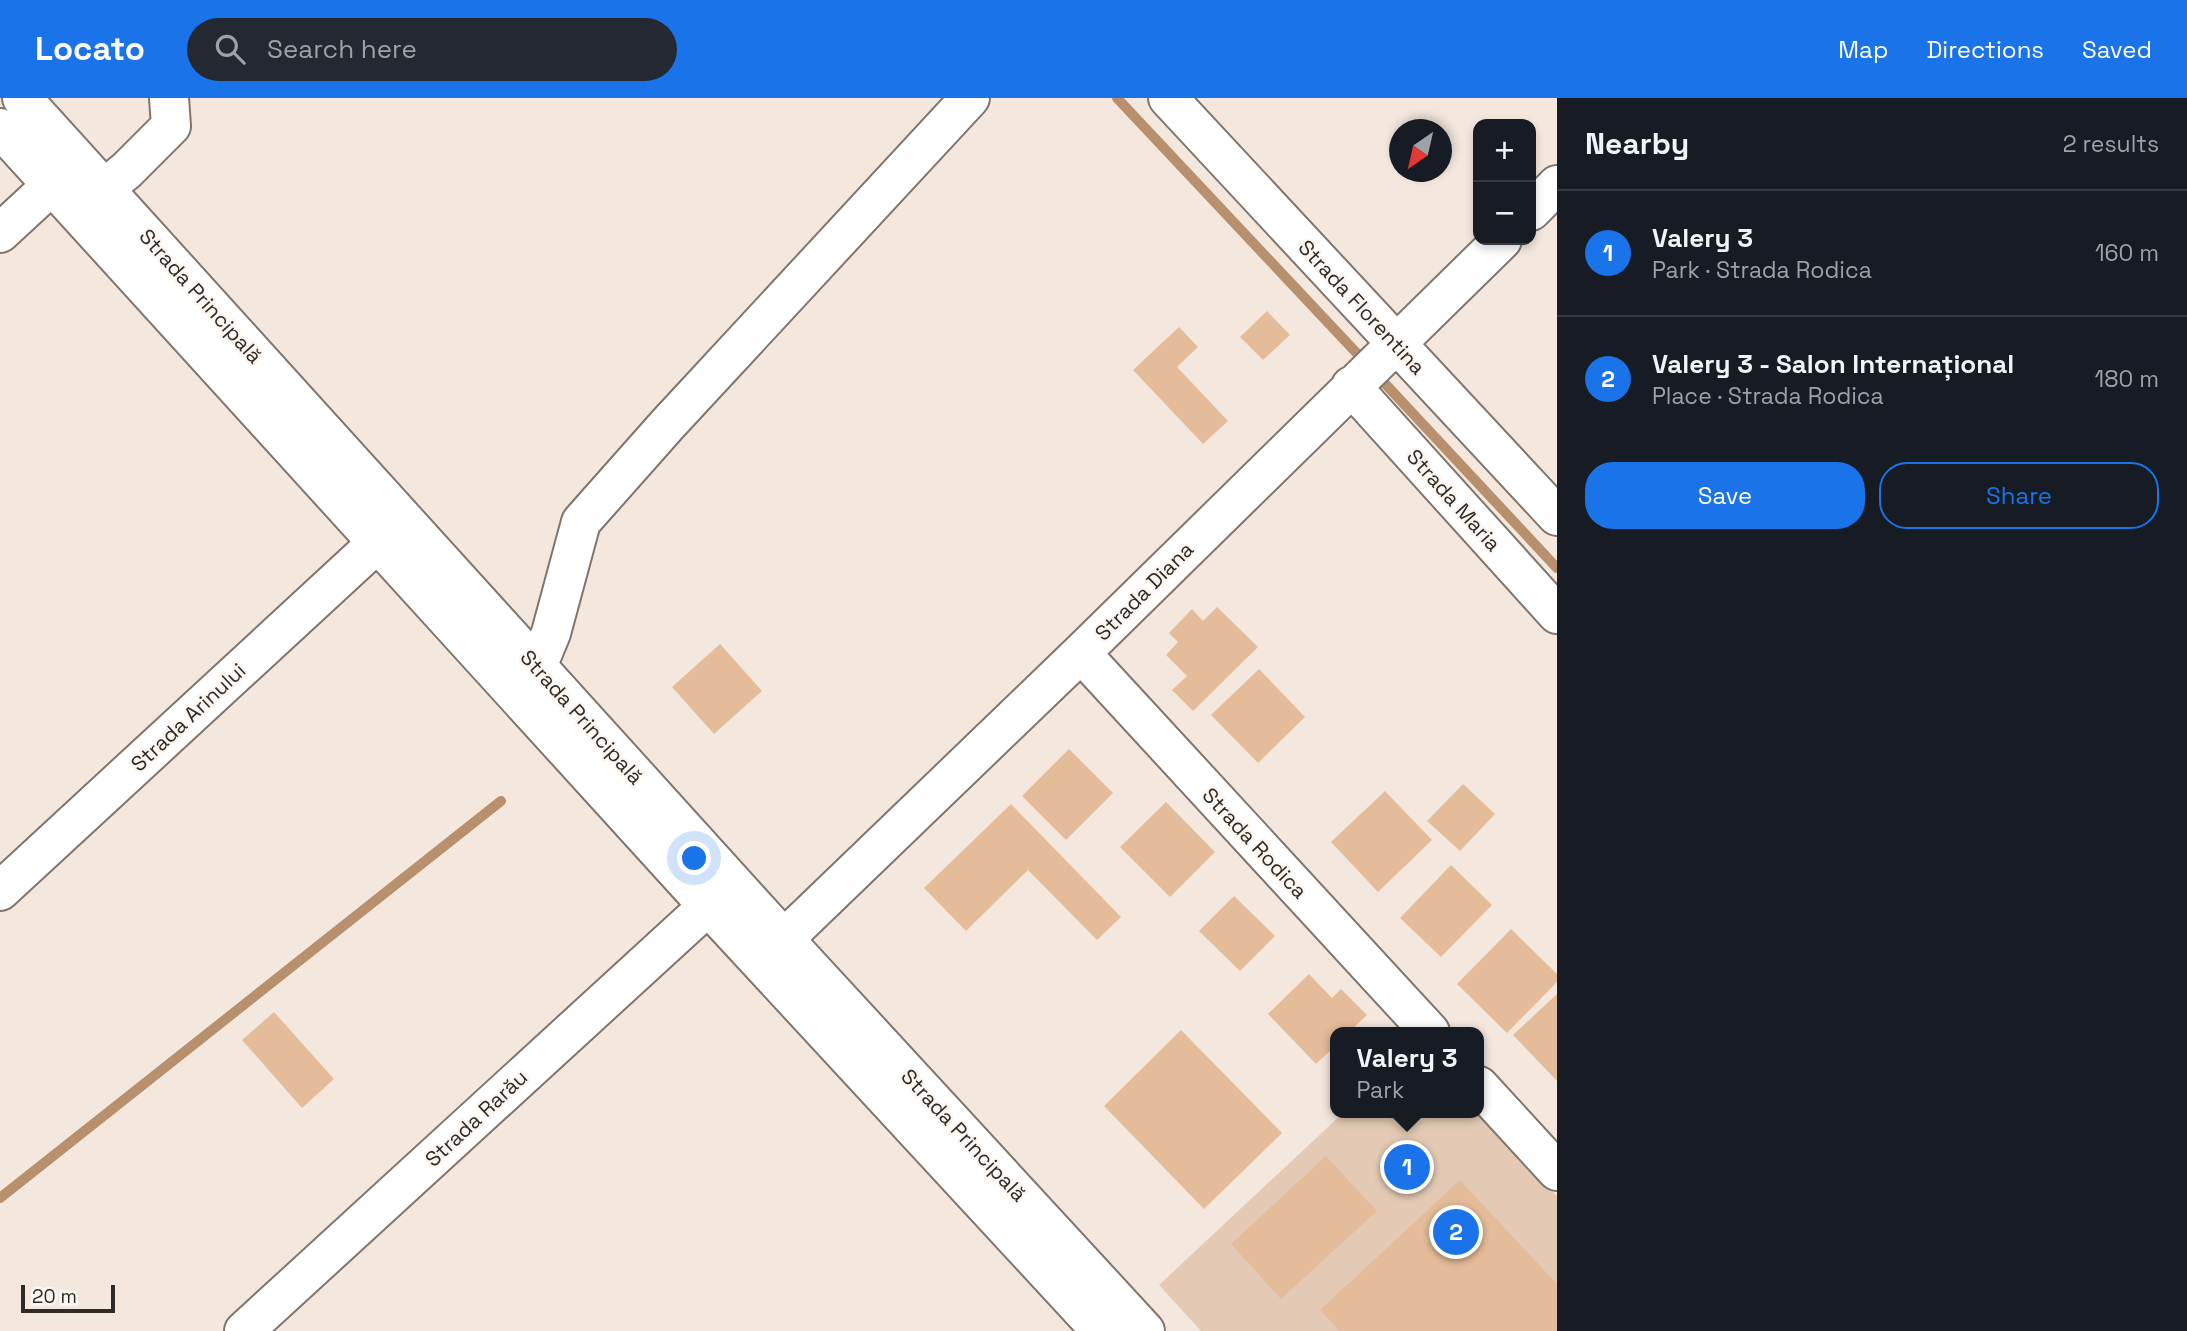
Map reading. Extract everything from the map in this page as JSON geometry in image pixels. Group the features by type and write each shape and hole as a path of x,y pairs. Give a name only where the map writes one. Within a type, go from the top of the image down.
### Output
{"street":[{"name":"Strada Principală","path":"22,98 784,939 1145,1331"},
{"path":"104,190 171,126 169,98"},
{"path":"537,667 551,633 582,522 667,425 971,98"},
{"name":"Strada Florentina","path":"1168,98 1374,365 1557,516"},
{"name":"Strada Principală","path":"0,128 376,544 1101,1331"},
{"path":"0,233 52,185"},
{"path":"1536,206 1557,185"},
{"name":"Strada Diana","path":"784,939 1081,653 1497,245"},
{"name":"Strada Maria","path":"1374,365 1557,614"},
{"name":"Strada Arinului","path":"0,891 376,544"},
{"name":"Strada Rodica","path":"1081,653 1425,1027"},
{"name":"Strada Rarău","path":"244,1331 708,906"},
{"path":"1484,1091 1557,1171"}],"shaded area":[{"path":"1338,1118 1484,1118 1557,1196 1557,1331 1201,1331 1159,1285"}],"building":[{"path":"1267,311 1290,335 1263,360 1240,337"},
{"path":"1179,327 1198,347 1177,367 1228,421 1203,444 1133,370"},
{"path":"1217,607 1258,647 1193,711 1172,690 1187,676 1166,655 1178,642 1169,633 1192,609 1203,621"},
{"path":"720,644 762,691 714,734 672,687"},
{"path":"1259,669 1305,717 1258,763 1211,715"},
{"path":"1069,749 1113,793 1066,840 1022,796"},
{"path":"1463,784 1495,814 1460,851 1427,821"},
{"path":"1385,791 1432,840 1378,892 1331,842"},
{"path":"1166,802 1215,852 1170,897 1120,847"},
{"path":"1011,804 1121,917 1097,940 1028,870 966,931 924,888"},
{"path":"1451,865 1492,905 1441,957 1400,918"},
{"path":"1234,896 1275,936 1240,971 1199,931"},
{"path":"1511,929 1557,974 1557,982 1507,1033 1457,984"},
{"path":"1309,974 1332,998 1341,989 1367,1015 1354,1027 1330,1027 1330,1051 1316,1064 1268,1014"},
{"path":"1557,994 1557,1081 1513,1035"},
{"path":"274,1012 334,1079 302,1108 242,1040"},
{"path":"1181,1030 1282,1133 1204,1209 1104,1106"},
{"path":"1326,1156 1377,1211 1281,1299 1231,1244"},
{"path":"1460,1180 1557,1284 1557,1331 1339,1331 1320,1310"}],"waterway":[{"path":"1117,98 1366,363"},
{"path":"1376,374 1557,568"},
{"path":"0,1198 501,801"}],"place":[{"name":"Valery 3","path":"1407,1167"},
{"name":"Valery 3 - Salon Internațional","path":"1456,1232"}]}
